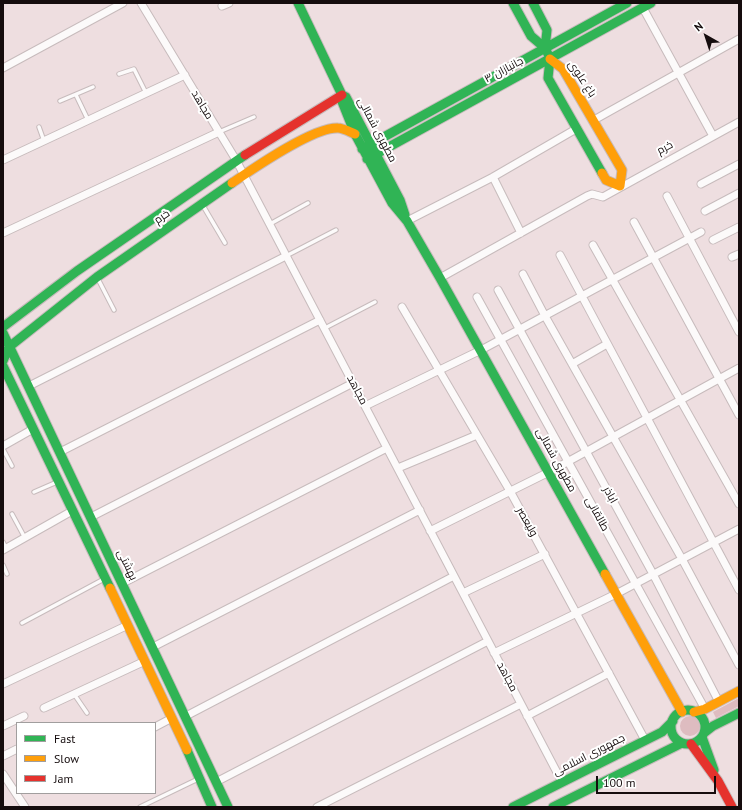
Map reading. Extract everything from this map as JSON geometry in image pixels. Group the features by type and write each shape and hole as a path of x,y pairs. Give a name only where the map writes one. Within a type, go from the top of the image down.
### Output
{"street":[{"path":"3,68 123,3"},
{"name":"مجاهد","path":"141,3 236,160 562,782"},
{"path":"298,3 342,95"},
{"path":"513,3 530,36 545,48 550,59"},
{"path":"533,3 547,30 545,48"},
{"name":"جانبازان ۳","path":"362,149 627,3"},
{"path":"647,5 678,73 713,136"},
{"name":"جانبازان ۳","path":"367,159 647,5"},
{"path":"594,120 739,39"},
{"name":"باغ علوی","path":"550,59 563,69 622,170 620,186 606,180 576,129 548,78 550,59"},
{"path":"3,160 185,75"},
{"name":"مطهری شمالی","path":"342,95 354,134 367,159 392,204 407,221 440,278 682,712"},
{"name":"مطهری شمالی","path":"342,95 346,97 376,153 400,200 407,221"},
{"name":"خرم","path":"3,326 48,291 236,160 298,120 342,95"},
{"name":"خرم","path":"522,232 587,196 592,194 603,197 620,186 739,122"},
{"path":"405,125 410,135"},
{"name":"خرم","path":"3,361 9,347 97,277 244,175 288,147 327,129 338,128 354,134"},
{"path":"407,221 493,177 576,129"},
{"path":"3,233 219,132"},
{"path":"701,184 739,164"},
{"path":"440,278 522,232 493,177"},
{"path":"705,211 739,194"},
{"path":"667,196 739,332"},
{"path":"634,222 739,415"},
{"path":"713,240 739,227"},
{"path":"365,406 481,350 701,232"},
{"path":"593,245 739,504"},
{"path":"560,255 739,590"},
{"path":"29,386 286,256"},
{"path":"523,274 545,316 682,559 739,665"},
{"name":"اباذر","path":"498,290 653,574 719,702"},
{"name":"طالقانی","path":"476,298 705,709"},
{"name":"ولیعصر","path":"402,307 510,491 645,740"},
{"path":"60,452 320,320"},
{"name":"بهشتی","path":"3,334 123,583 228,807"},
{"path":"572,364 607,344"},
{"path":"3,366 128,625 212,807"},
{"path":"430,531 568,462 739,368"},
{"path":"91,517 353,383"},
{"path":"3,446 33,429"},
{"path":"398,468 477,435"},
{"path":"123,583 387,448"},
{"path":"153,647 420,510"},
{"path":"4,547 25,538 72,511"},
{"path":"494,653 616,594 739,529"},
{"path":"463,593 544,554"},
{"path":"186,716 454,576"},
{"path":"3,684 128,625"},
{"path":"216,782 488,641"},
{"path":"44,708 145,661"},
{"path":"527,716 609,673"},
{"path":"739,692 705,709 694,712 682,712 673,722 672,732 678,740 687,743 718,781 734,807 739,805"},
{"path":"317,807 521,704"},
{"path":"694,712 699,714 704,723 703,735 718,781"},
{"path":"553,807 670,748 687,743 703,735 713,726 739,713"},
{"path":"3,726 24,716"},
{"path":"156,726 172,718"},
{"name":"جمهوری اسلامی","path":"513,807 662,732 673,722"},
{"path":"3,756 16,750"},
{"path":"3,774 16,789"},
{"path":"21,795 25,807"}],"lane":[{"path":"119,74 134,69 146,94"},
{"path":"60,101 93,87"},
{"path":"76,95 88,120"},
{"path":"219,132 254,118"},
{"path":"39,127 44,141"},
{"path":"270,224 308,203"},
{"path":"202,204 225,243"},
{"path":"286,256 336,230"},
{"path":"97,277 114,310"},
{"path":"324,328 375,302"},
{"path":"3,449 12,466"},
{"path":"34,492 58,482"},
{"path":"12,514 25,538"},
{"path":"3,565 7,574"},
{"path":"22,623 105,579"},
{"path":"74,694 87,713"},
{"path":"140,807 199,778"}],"shaded area":[{"path":"739,698 739,706 716,718 713,712"},
{"path":"690,716 697,719 700,726 697,733 690,736 683,733 680,726 683,719"}],"traffic: fast":[{"path":"298,3 342,95 346,97 400,200 405,215"},
{"path":"513,3 531,36 545,48 548,54"},
{"path":"533,3 547,30 545,48"},
{"path":"362,149 627,3"},
{"path":"367,159 651,3"},
{"path":"550,59 548,78 602,173"},
{"path":"342,95 341,99 355,134 392,203 407,221 440,278 605,574"},
{"path":"3,327 77,271 245,155"},
{"path":"3,361 9,347 97,277 232,183"},
{"path":"3,333 228,807"},
{"path":"3,366 110,588"},
{"path":"688,710 700,715 705,727 700,739 688,744 676,739 671,727 676,715 688,710"},
{"path":"704,733 713,726 739,713"},
{"path":"513,807 662,732 673,721"},
{"path":"702,737 714,770"},
{"path":"553,807 682,743"},
{"path":"187,750 212,807"}],"traffic: slow":[{"path":"550,59 563,69 622,170 620,186 606,180 602,173"},
{"path":"232,183 299,141 314,134 327,129 338,128 355,134"},
{"path":"605,574 682,712"},
{"path":"110,588 187,750"},
{"path":"694,712 705,709 739,691"}],"traffic: jam":[{"path":"245,155 342,95"},
{"path":"691,744 718,781 732,807"}]}
